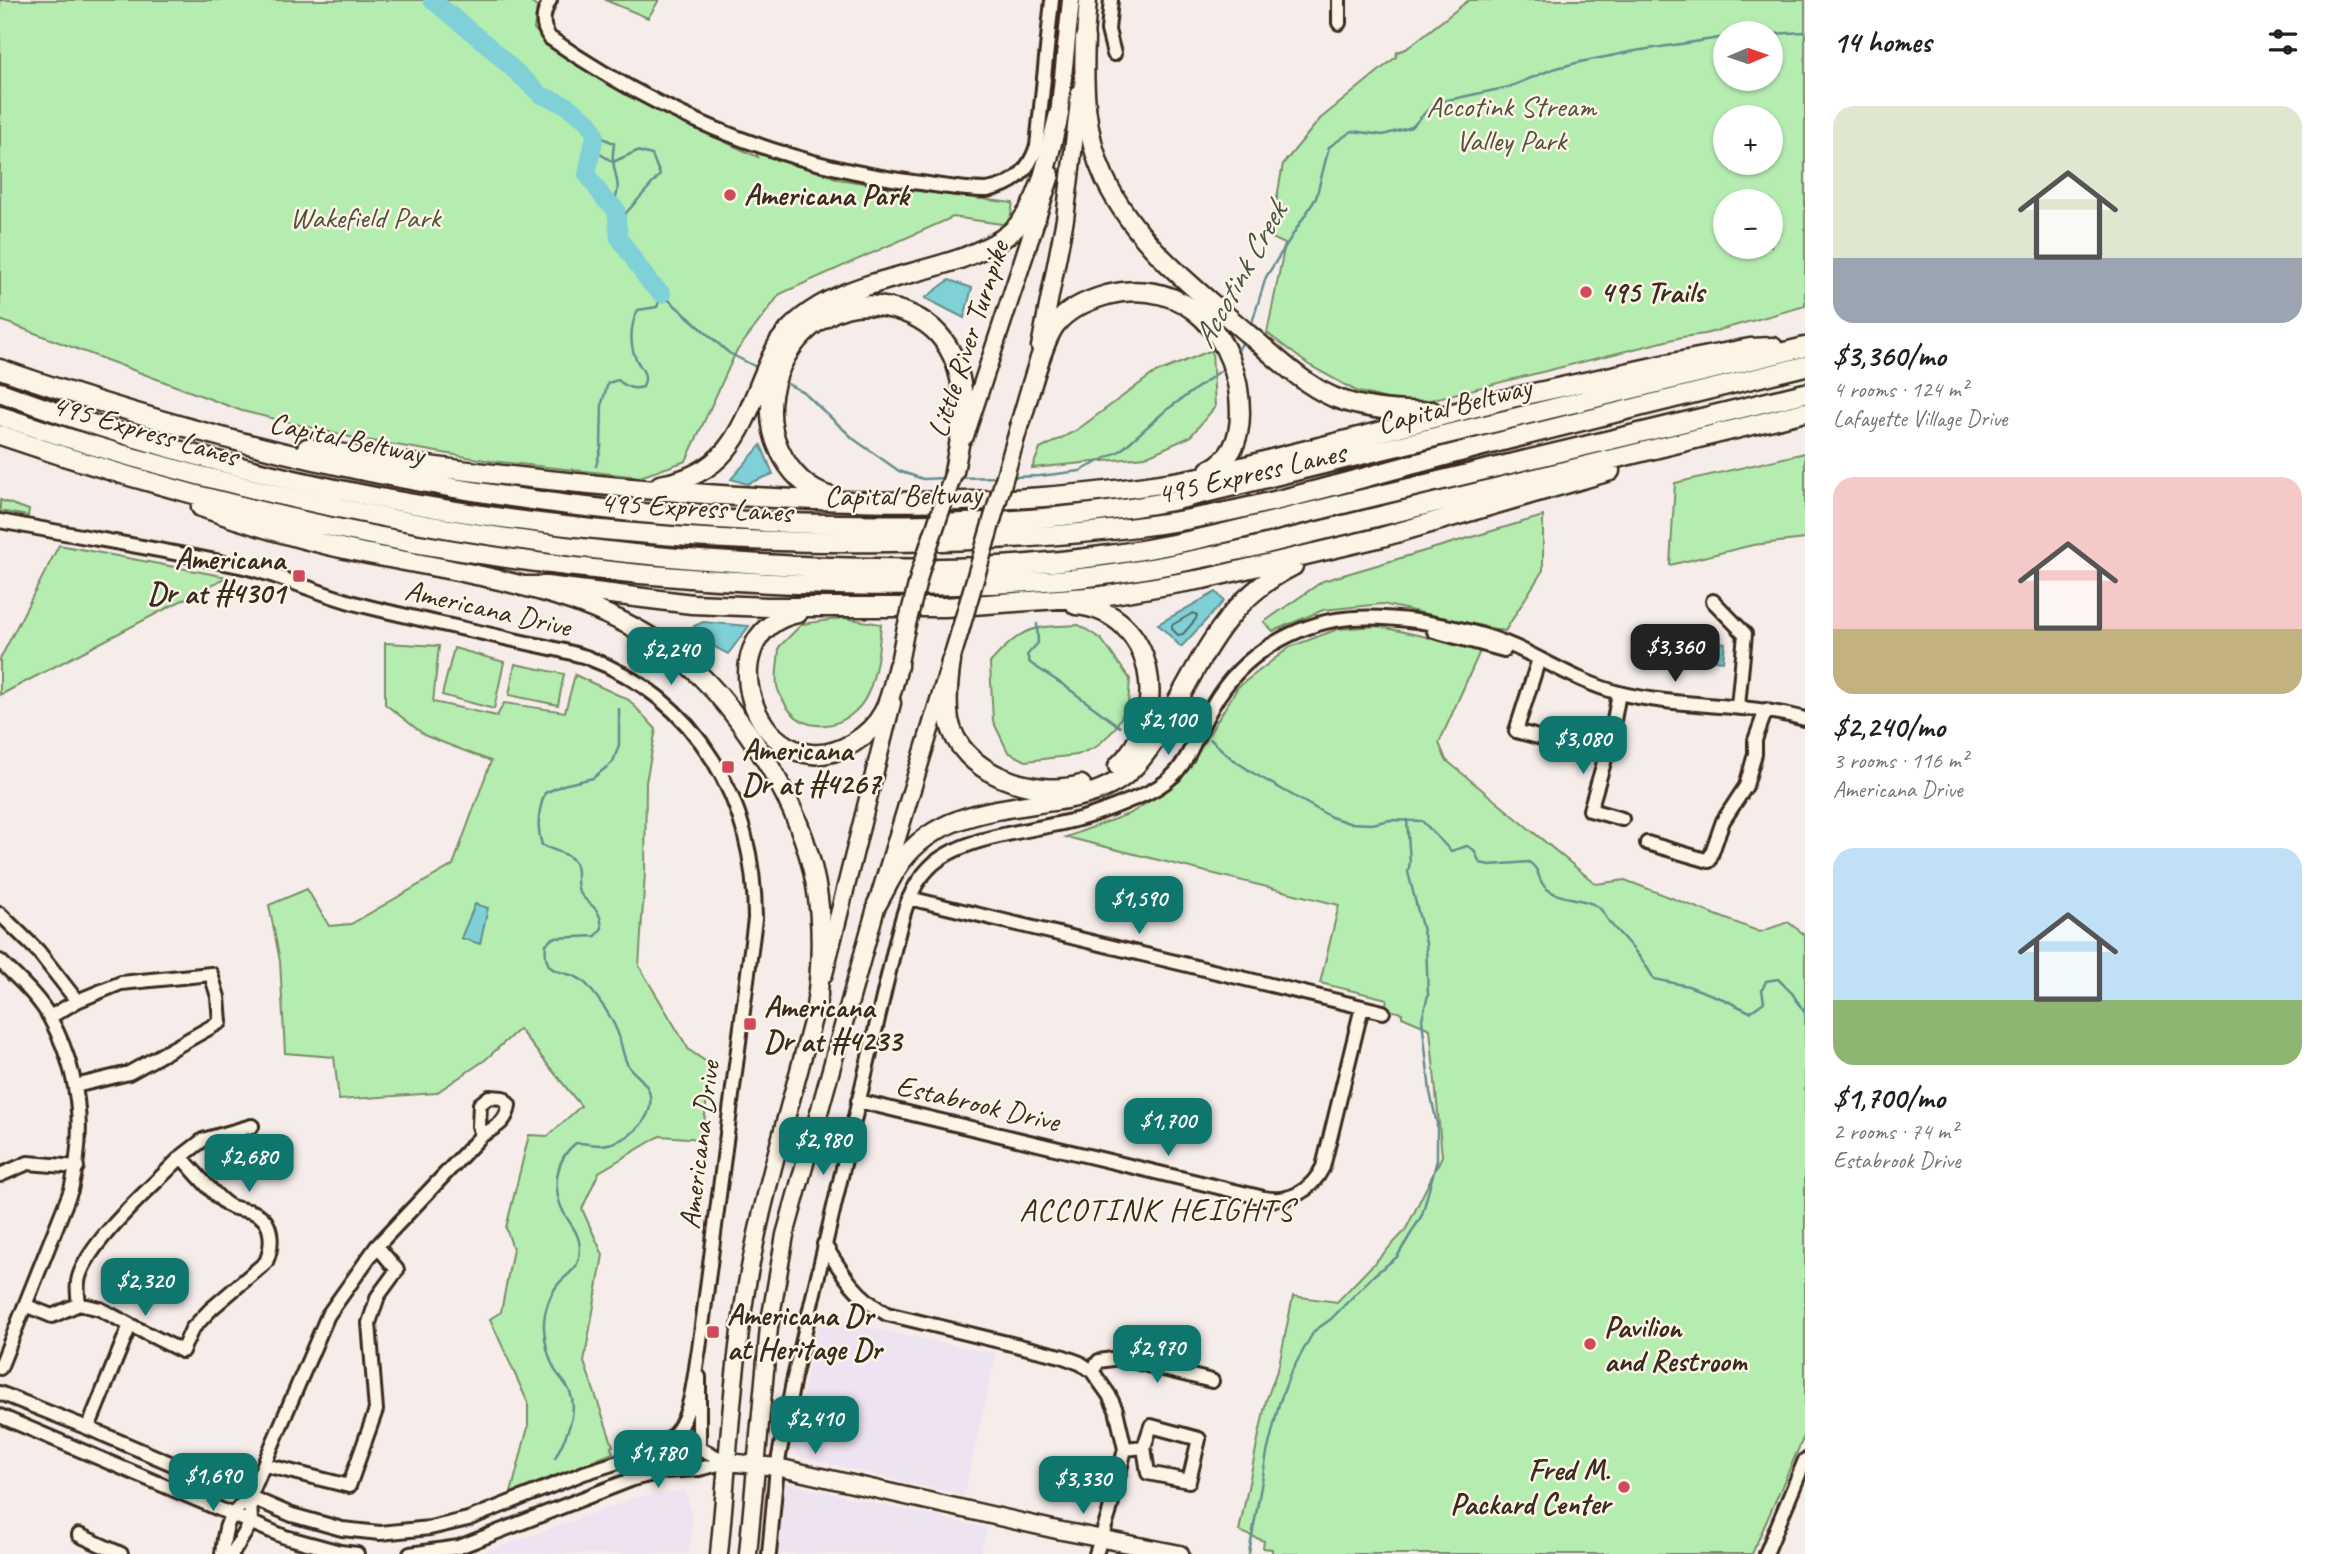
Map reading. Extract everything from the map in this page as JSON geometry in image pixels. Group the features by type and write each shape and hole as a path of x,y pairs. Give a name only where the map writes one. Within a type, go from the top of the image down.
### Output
{"highway":[{"path":"1085,38 1087,121 1104,177 1118,204 1202,305 1227,349 1236,375 1240,403 1237,438 1231,452 1223,462 1199,474 1159,485"},
{"path":"580,484 648,487 679,482 695,475 722,456 755,399 770,359 791,338 810,312 832,299 861,288 948,263 1002,239 1019,224 1035,196 1059,114"},
{"path":"1020,424 1052,332 1066,314 1096,298 1131,292 1166,296 1202,305 1319,390 1370,408 1408,412 1442,411 1738,350 1805,346"},
{"path":"863,502 828,497 796,476 778,447 771,418 778,373 791,338 842,309 872,306 897,308 939,333 952,352 961,379 965,427 954,472"},
{"name":"Capital Beltway","path":"0,369 179,427 367,472 491,495 574,507 747,521 859,525 962,524 1079,515 1172,502 1805,346"},
{"name":"495 Express Lanes","path":"0,392 93,424 260,472 367,496 476,515 639,534 728,540 849,543 1048,537 1099,532 1238,509 1805,366"},
{"name":"495 Express Lanes","path":"0,416 187,472 329,506 439,527 520,540 652,555 804,566 902,569 1065,561 1185,543 1805,393"},
{"path":"179,427 404,464 580,484 767,498 934,503 1036,498 1159,485 1219,473 1511,398"},
{"path":"53,453 239,506 379,536 510,558 720,582 937,586 1080,578 1182,562 1250,548 1805,412"},
{"path":"0,435 221,514 293,536 522,586 589,607 661,644 684,661 723,699 755,745 795,815 814,869 821,923 820,981 816,1007"},
{"path":"522,586 546,586 692,604 836,608 945,607 1102,596 1243,570 1359,541 1611,471 1640,453"},
{"path":"877,904 910,851 939,828 974,815 1070,799 1094,792 1122,778 1158,735 1217,631 1231,612 1272,577 1292,566 1359,541"},
{"path":"951,662 948,682 949,722 958,741 985,767 1003,779 1047,789 1070,788 1095,781 1115,769 1129,756 1141,736 1148,716 1150,676 1145,659 1135,642 1110,615 1083,605 1031,602"},
{"path":"836,608 807,611 775,619 763,629 755,643 749,662 748,682 752,704 761,722 775,737 789,748 806,753 822,754 844,748 869,732 880,719 898,666"}],"main road":[{"name":"Little River Turnpike","path":"965,427 1053,170 1071,0"},
{"name":"Little River Turnpike","path":"748,1554 769,1327 785,1234 877,904 951,662 1040,349 1065,219 1088,0"},
{"name":"Little River Turnpike","path":"720,1546 742,1318 754,1247 891,709 905,632 921,569 954,472"},
{"path":"727,1462 777,1467 1099,1546 1180,1554"},
{"path":"712,1554 720,1546"}],"street":[{"path":"550,0 545,10 543,27 550,38 656,102 712,129 767,149 868,176 973,190 1000,188 1012,183 1027,169 1037,146 1052,0"},
{"path":"1111,0 1108,30 1114,54"},
{"path":"1339,0 1339,23"},
{"name":"Americana Drive","path":"0,521 244,567 351,602 577,655 628,677 649,691 687,726 717,766 732,794 749,845 755,891 750,970 740,1021 699,1349 687,1414 681,1427 670,1438 640,1455"},
{"path":"1713,601 1745,634 1738,706"},
{"path":"769,1554 777,1467 824,1244 895,946 909,898 929,868 955,849 968,844 1091,816 1158,787 1185,762 1206,717 1230,680 1260,652 1282,638 1314,625 1344,618 1377,616 1455,627 1498,640 1585,682 1619,693 1738,706 1805,719"},
{"path":"1539,659 1516,731 1549,740"},
{"path":"1619,693 1610,742 1590,810 1622,819"},
{"path":"1647,843 1709,861 1723,821 1746,786 1755,754 1755,740 1766,710"},
{"path":"909,898 1383,1012"},
{"path":"0,914 38,951 77,1001"},
{"path":"0,961 50,1017 70,1063 80,1127 77,1167 71,1190 27,1306 0,1368"},
{"path":"50,1017 77,1001 121,983 211,974 218,997 220,1022 129,1073 75,1086"},
{"name":"Estabrook Drive","path":"858,1101 1264,1198 1283,1199 1303,1192 1323,1167 1362,1007"},
{"path":"79,1304 79,1277 91,1250 181,1157 203,1140 252,1126"},
{"path":"222,1554 226,1523 230,1514 250,1497 328,1315 377,1246 482,1135"},
{"path":"27,1306 52,1316 79,1304 100,1309 182,1351 192,1329 266,1262 272,1238 262,1218 228,1205 181,1157"},
{"path":"0,1175 28,1163 77,1167"},
{"path":"824,1244 852,1288 887,1314 1061,1356 1092,1371 1116,1410 1125,1449 1099,1546"},
{"path":"265,1465 349,1486 376,1409 369,1323 378,1296 397,1270 377,1246"},
{"path":"88,1428 130,1325"},
{"name":"Americana Drive","path":"699,1349 699,1448"},
{"path":"1092,1371 1098,1361 1119,1358 1212,1381"},
{"path":"0,1393 292,1514 342,1529 380,1533 430,1528 468,1519 584,1473 659,1449 699,1448 727,1462"},
{"path":"0,1416 251,1523 311,1545 357,1554"},
{"path":"1151,1426 1199,1439 1189,1481 1148,1473 1144,1447 1151,1426"},
{"path":"1125,1449 1144,1447"},
{"path":"1766,1554 1805,1460"},
{"path":"410,1554 459,1547 633,1479 665,1471 699,1469 727,1462"},
{"path":"232,1554 251,1523 250,1497"},
{"path":"79,1535 121,1554"}],"shaded area":[{"path":"820,1317 996,1354 964,1496 798,1456 791,1448"},
{"path":"785,1483 987,1528 980,1554 773,1554 774,1529"},
{"path":"686,1490 692,1521 689,1554 479,1554 638,1497"}],"green space":[{"name":"Wakefield Park","path":"0,0 527,0 537,7 534,29 557,49 638,98 717,139 758,157 753,144 838,179 1013,203 1009,225 953,217 780,294 736,352 686,461 640,477 491,461 354,438 242,411 0,320"},
{"path":"605,0 659,0 648,18"},
{"name":"Accotink Stream Valley Park","path":"1469,0 1805,0 1805,306 1705,334 1682,337 1410,405 1356,391 1309,365 1267,333 1285,244 1270,237 1283,164 1320,119 1396,57 1397,52 1406,49"},
{"path":"1212,350 1215,407 1190,437 1145,457 1032,468 1040,449 1077,430 1153,374"},
{"path":"1805,453 1805,539 1753,545 1670,565 1675,483"},
{"path":"0,500 29,510 28,516 0,511"},
{"path":"1543,516 1543,570 1505,631 1382,604 1323,610 1273,631 1264,622 1323,581"},
{"path":"59,545 227,577 0,695 0,659"},
{"path":"844,618 881,624 876,668 868,693 860,706 839,722 814,725 802,721 791,712 778,689 776,676 779,647 802,624"},
{"path":"1079,625 1101,639 1130,679 1128,705 1114,730 1096,747 1077,755 1026,761 1008,752 993,721 990,663 1011,642 1029,631"},
{"path":"1377,626 1481,649 1439,743 1446,760 1596,884 1625,880 1760,932 1788,922 1805,935 1805,1434 1752,1554 1272,1554 1272,1549 1263,1548 1264,1541 1239,1531 1266,1401 1279,1365 1293,1296 1337,1302 1405,1231 1442,1156 1430,1029 1402,1017 1402,1013 1385,1009 1387,999 1320,983 1339,905 1066,837 1131,813 1180,781 1238,687 1290,647 1338,629"},
{"path":"385,643 439,646 433,702 497,716 504,703 565,712 575,675 629,700 656,729 646,782 645,872 639,966 689,1050 711,1065 702,1139 660,1136 599,1172 582,1209 603,1255 584,1362 613,1446 613,1453 511,1493 528,1427 528,1403 490,1319 501,1312 513,1249 506,1228 529,1135 548,1136 581,1106 519,1029 485,1060 436,1093 339,1100 334,1057 285,1053 280,961 269,905 307,889 329,926 351,924 453,865 491,761 426,736 385,704"},
{"path":"454,648 504,662 494,709 442,695"},
{"path":"515,664 564,674 558,705 509,695"}],"water":[{"path":"949,280 972,288 964,318 925,298"},
{"path":"761,445 773,474 747,484 731,479"},
{"path":"1216,592 1224,601 1181,647 1158,624"},
{"path":"703,622 749,626 728,654 711,645 694,626"},
{"path":"1690,627 1700,628 1699,641 1725,643 1723,661 1687,657"},
{"path":"475,904 488,908 480,944 461,938"}],"waterway":[{"name":"Accotink Creek","path":"432,0 485,43 541,95 566,105 590,123 595,135 587,174 604,199 616,209 619,238 650,283 662,294"},
{"name":"Accotink Creek","path":"1783,33 1805,32"},
{"name":"Accotink Creek","path":"1251,326 1266,277 1316,198 1329,147 1352,131 1383,135 1412,127 1434,103 1509,87 1553,69 1580,62 1713,39"},
{"name":"Accotink Creek","path":"595,135 614,143 613,158 618,188 612,206"},
{"name":"Accotink Creek","path":"592,149 613,162 637,151 652,155 660,175 617,223"},
{"path":"596,466 601,448 602,403 608,383 618,380 630,387 643,387 644,373 633,349 633,322 638,310 657,307 662,294 729,353 760,369"},
{"name":"Accotink Creek","path":"1236,354 1245,338"},
{"name":"Accotink Creek","path":"1011,477 1080,471 1120,451 1165,411 1226,367"},
{"name":"Accotink Creek","path":"782,381 803,392 855,440 899,471 923,479 945,478"},
{"name":"Accotink Creek","path":"959,478 998,477"},
{"path":"1037,624 1038,643 1027,655 1030,663 1120,727"},
{"path":"555,1458 570,1426 573,1408 569,1389 555,1370 549,1355 544,1323 554,1290 577,1264 580,1249 580,1243 557,1193 560,1165 576,1143 602,1145 630,1134 645,1120 650,1101 647,1087 627,1063 619,1035 596,996 581,980 559,972 548,964 546,944 553,938 596,936 602,928 599,914 579,891 575,863 566,855 542,845 539,819 545,793 563,785 593,778 613,762 619,745 619,709"},
{"path":"1210,739 1253,773 1331,817 1349,823 1422,821 1451,851 1467,846 1474,850 1480,863 1490,865 1529,862 1543,885 1551,892 1591,903 1599,908 1654,979 1688,986 1750,1012 1764,1002 1762,990 1766,981 1778,979 1792,993 1805,1013"},
{"path":"1249,1553 1267,1453 1279,1404 1290,1374 1314,1331 1331,1319 1374,1275 1397,1257 1422,1215 1437,1160 1437,1124 1430,1092 1422,1019 1428,995 1426,943 1408,872 1410,862 1407,820"}],"place":[{"name":"Americana Park","path":"730,195"},
{"name":"495 Trails","path":"1586,292"},
{"name":"Americana Dr at #4301","path":"299,576"},
{"name":"Americana Dr at #4267","path":"728,767"},
{"name":"Americana Dr at #4233","path":"750,1024"},
{"name":"Americana Dr at Heritage Dr","path":"713,1332"},
{"name":"Pavilion and Restroom","path":"1590,1344"},
{"name":"Fred M. Packard Center","path":"1624,1487"}],"district":[{"name":"ACCOTINK HEIGHTS","path":"1157,1209"}]}
